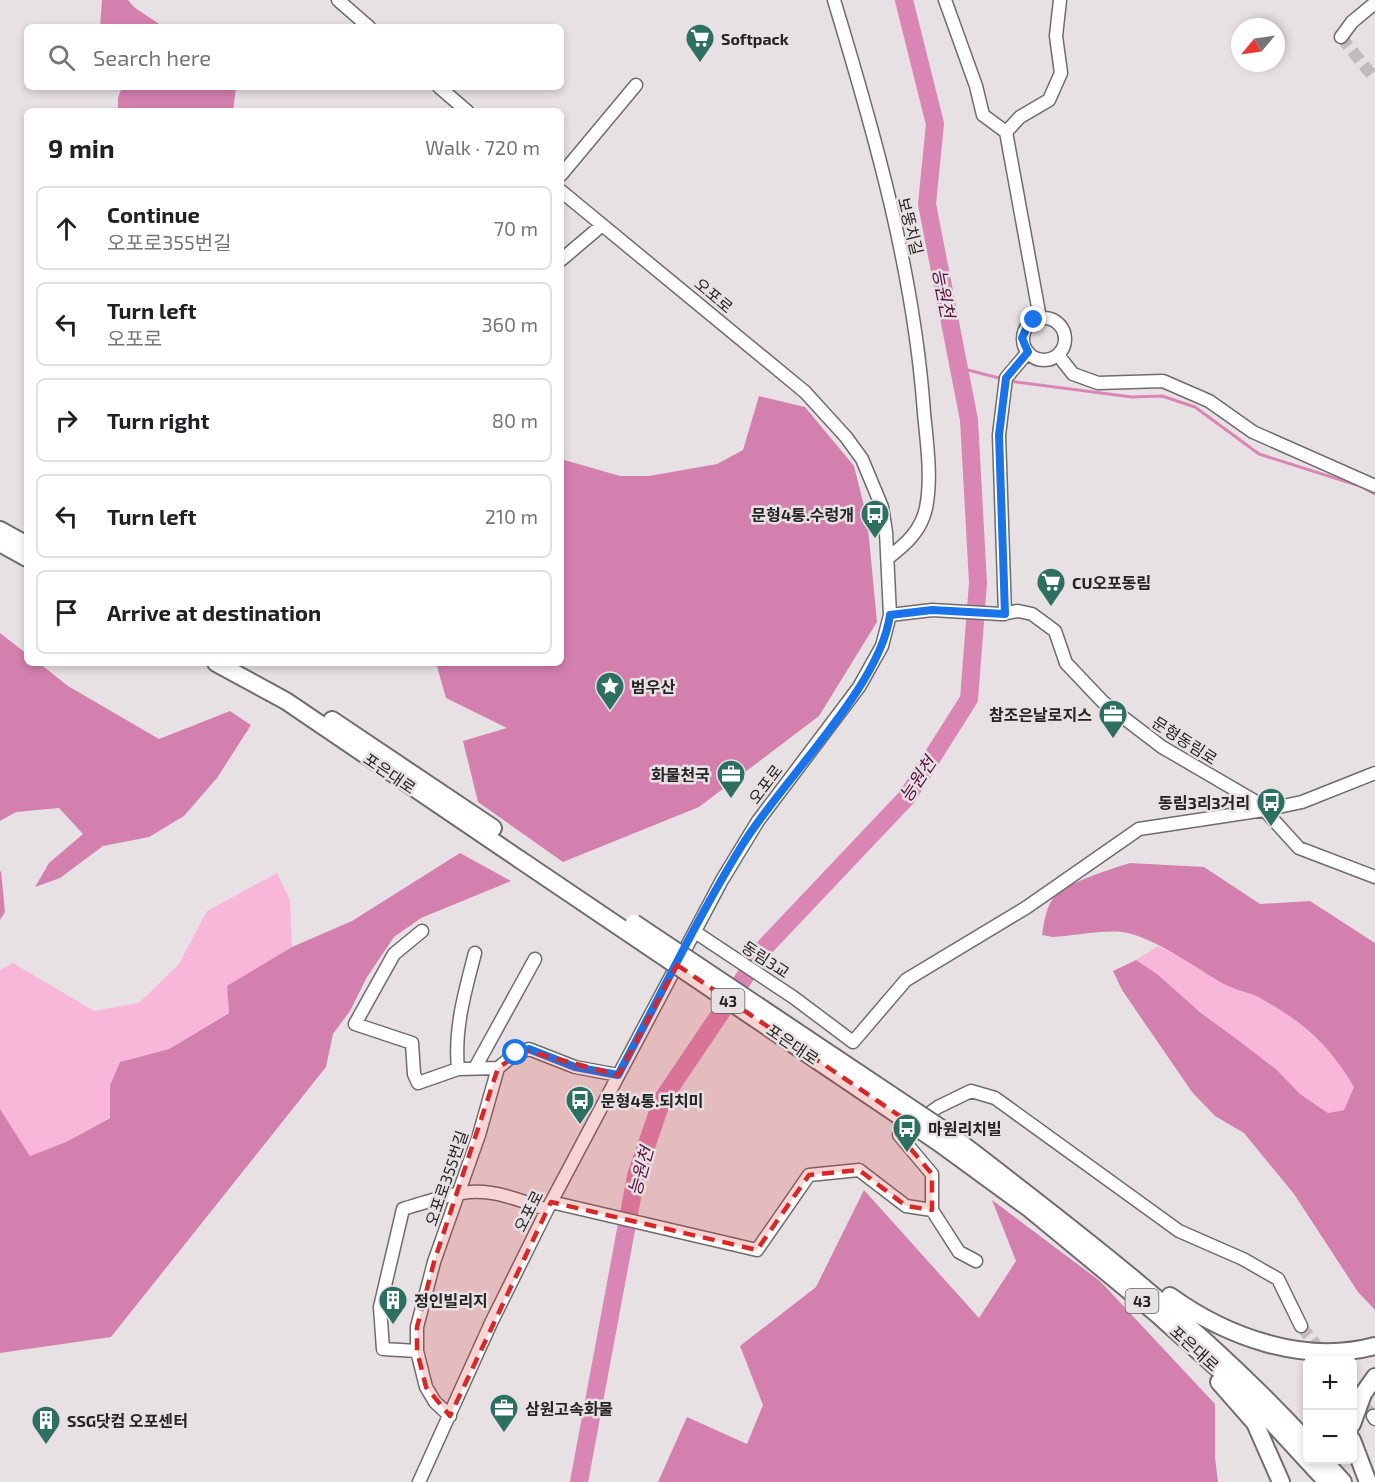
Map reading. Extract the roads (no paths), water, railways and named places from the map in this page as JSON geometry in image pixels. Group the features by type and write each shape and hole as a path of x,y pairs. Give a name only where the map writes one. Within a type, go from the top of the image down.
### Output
{"highway":[{"path":"0,530 24,543"},
{"path":"0,543 24,556"},
{"name":"포은대로","path":"222,666 286,701 522,855"},
{"name":"포은대로","path":"244,666 382,752 522,855"},
{"name":"43","path":"522,855 941,1136"},
{"name":"포은대로","path":"941,1136 1053,1213 1138,1281 1245,1376 1303,1438"},
{"name":"포은대로","path":"941,1136 1156,1313 1243,1391 1327,1482"},
{"path":"1053,1213 1188,1310 1219,1326 1254,1340 1311,1352 1375,1346"},
{"path":"1156,1313 1255,1423 1281,1482"},
{"path":"1357,1412 1363,1394 1375,1377"},
{"path":"1357,1451 1368,1482"},
{"path":"1327,1464 1343,1482"}],"street":[{"path":"338,0 353,4 367,24"},
{"name":"보뚱치길","path":"834,0 866,110 913,304 921,364 928,462 926,510 908,543 888,558"},
{"path":"945,0 976,86 983,115 1006,132 1040,318"},
{"path":"1006,132 1020,117 1049,100 1061,73 1056,36 1060,0"},
{"path":"1341,38 1352,22 1375,3"},
{"path":"564,171 636,85"},
{"path":"442,90 464,108"},
{"name":"오포로","path":"419,1482 491,1323 549,1206 695,932 758,821 842,711 873,664 888,631 890,615 888,558 883,516 874,485 862,459 826,412 796,384 564,194"},
{"path":"564,257 601,226"},
{"path":"1040,318 1054,320 1063,330 1065,343 1053,359 1039,360 1023,346 1024,331 1028,325 1040,318"},
{"path":"1003,614 999,435 1006,378 1028,352"},
{"path":"1058,355 1073,374 1098,383 1163,381 1209,401 1253,432 1375,486"},
{"name":"문형동림로","path":"890,615 932,610 1003,614 1018,611 1032,614 1054,631 1066,663 1103,702 1162,747 1258,803 1299,848 1375,877"},
{"path":"1264,810 1302,802 1375,773"},
{"name":"동림3교","path":"695,932 794,997 853,1042 906,980 1027,907 1139,829 1264,810"},
{"path":"422,930 394,954 355,1024 412,1043 414,1074 418,1083 458,1069 498,1068 516,1053 529,1049 575,1067 618,1075"},
{"path":"458,1069 456,1048 461,1007 475,953"},
{"path":"475,1068 535,960"},
{"name":"오포로355번길","path":"450,1416 435,1402 426,1387 417,1351 417,1327 434,1262 479,1135 498,1068"},
{"path":"976,1261 959,1252 932,1210 932,1174 899,1135 938,1107 971,1091 995,1098 1179,1231 1243,1259 1278,1279 1301,1326"},
{"path":"417,1351 383,1349 380,1307 403,1209 459,1191 481,1190 507,1195 757,1250 809,1175 859,1170 906,1206 932,1210"}],"waterway":[{"name":"능원천","path":"579,1482 636,1176 662,1100 765,947 907,797 969,699 978,583 969,420 927,204 935,124 904,0"},
{"path":"960,368 1003,379"},
{"path":"1009,381 1132,397 1162,396 1195,407 1259,454 1360,486 1375,494"}],"tunnel":[{"path":"1341,37 1375,79"},
{"path":"1301,1326 1325,1356"},
{"path":"1357,1397 1373,1416"}],"place":[{"name":"Softpack","path":"700,64"},
{"name":"문형4통.수렁개","path":"875,540"},
{"name":"CU오포동림","path":"1051,608"},
{"name":"범우산","path":"610,712"},
{"name":"참조은날로지스","path":"1113,740"},
{"name":"화물천국","path":"731,800"},
{"name":"동림3리3거리","path":"1271,828"},
{"name":"문형4통.되치미","path":"580,1126"},
{"name":"마원리치빌","path":"907,1154"},
{"name":"정인빌리지","path":"393,1326"},
{"name":"삼원고속화물","path":"504,1434"},
{"name":"SSG닷컴 오포센터","path":"46,1446"}]}
